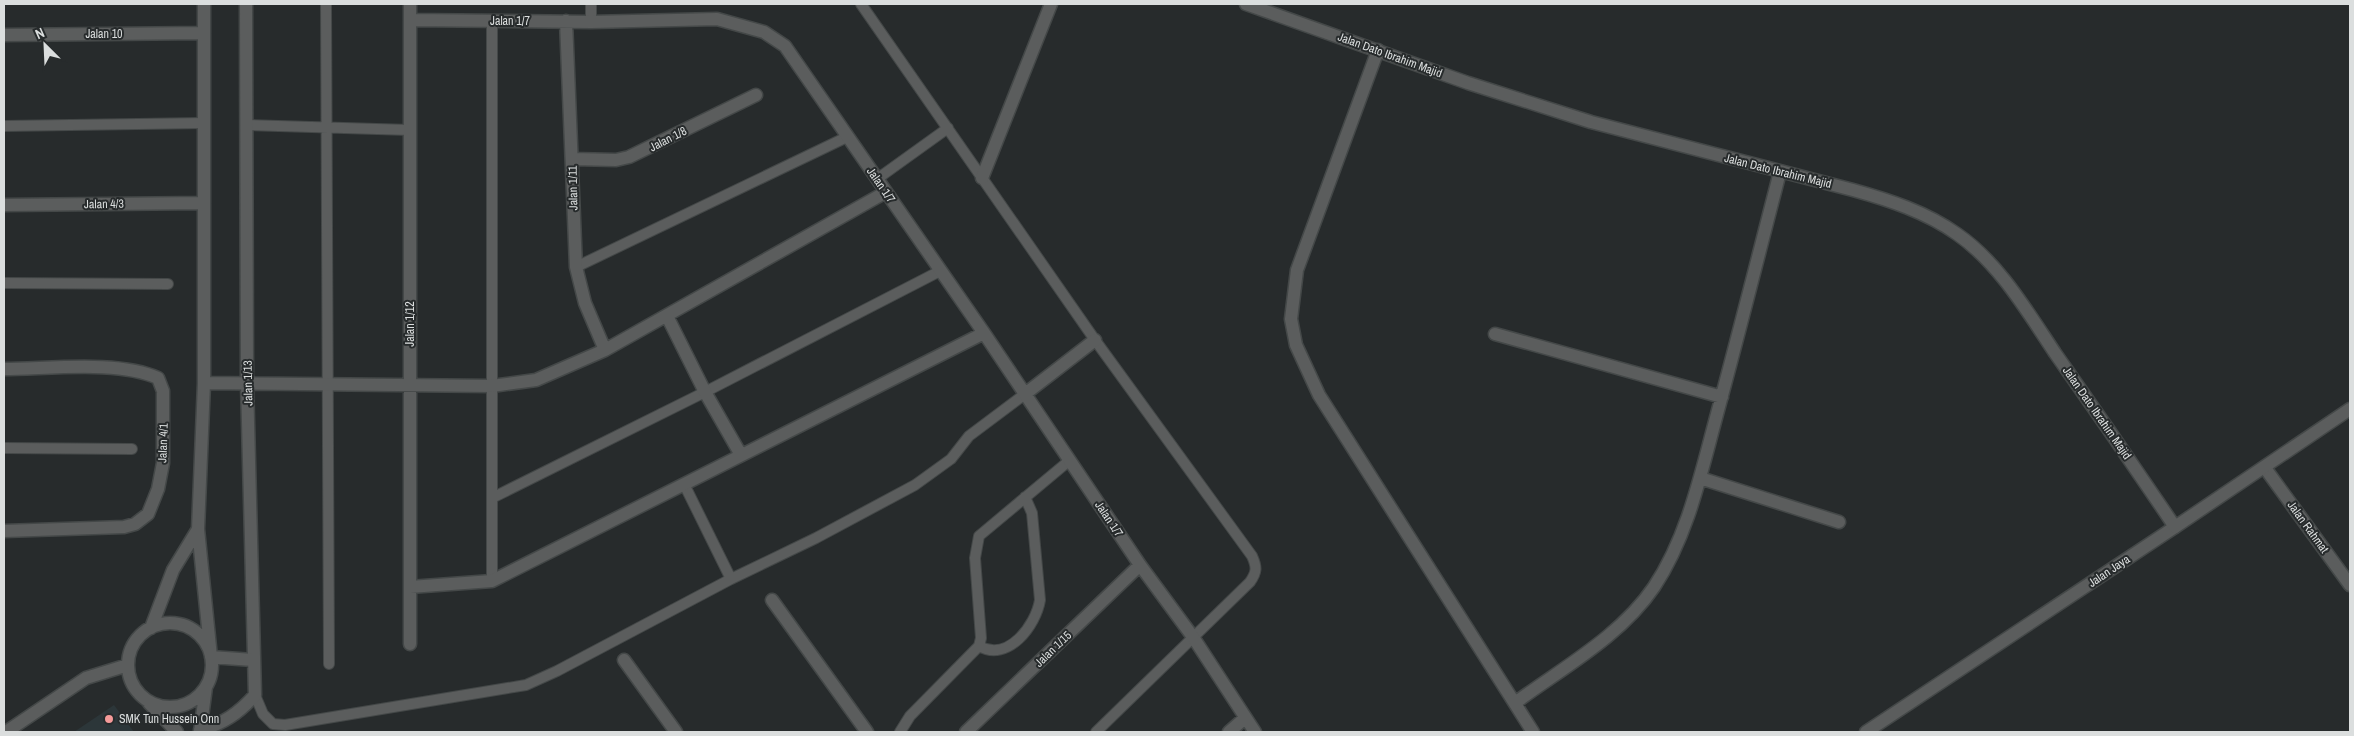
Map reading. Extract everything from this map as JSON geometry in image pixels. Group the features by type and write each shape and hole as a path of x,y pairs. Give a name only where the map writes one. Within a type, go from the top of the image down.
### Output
{"street":[{"path":"204,4 204,383 198,529 212,671 207,685 200,731 219,725 241,710 255,695"},
{"name":"Jalan 1/13","path":"246,4 247,383 255,695"},
{"name":"Jalan 1/12","path":"410,4 410,644"},
{"path":"982,178 1051,4"},
{"name":"Jalan Dato Ibrahim Majid","path":"1246,4 1468,83 1590,122 1890,201 1939,222 1979,253 2014,293 2175,527"},
{"name":"Jalan 1/7","path":"410,20 591,22 717,19 764,32 785,46 984,333 1140,565 1193,637 1255,732"},
{"name":"Jalan 1/11","path":"566,21 576,268 585,302 605,350"},
{"name":"Jalan 10","path":"4,34 204,34"},
{"path":"1378,50 1297,270 1291,319 1294,336 1305,369 1319,395 1534,732"},
{"name":"Jalan 1/8","path":"573,159 616,160 628,157 756,95"},
{"path":"1515,702 1614,632 1653,588 1681,535 1700,478 1780,172"},
{"path":"204,383 492,386 536,380 605,350 886,192"},
{"name":"Jalan 4/3","path":"4,205 204,203"},
{"path":"667,316 705,392 741,454"},
{"path":"410,587 492,581 984,333"},
{"path":"1495,334 1722,396"},
{"path":"1025,394 1095,340"},
{"name":"Jalan 4/1","path":"4,369 113,368 145,372 158,378 163,391 164,420 163,463 158,489 148,514 135,524 100,529 4,531"},
{"name":"Jalan Jaya","path":"1866,732 2265,468 2350,409"},
{"name":"Jalan Rahmat","path":"2265,468 2350,584"},
{"path":"1700,478 1838,522"},
{"path":"151,628 173,570 198,529"},
{"name":"Jalan 1/15","path":"966,732 1140,565"},
{"path":"772,600 866,732"},
{"path":"177,732 132,685 128,665 134,643 151,628 163,624 176,624 188,628 199,635 207,645 211,657"},
{"path":"211,657 253,660"},
{"path":"624,660 676,732"},
{"path":"6,732 86,678 128,665"},
{"path":"146,700 159,706 172,707 186,704 198,696 207,685"},
{"path":"1229,732 1245,718"}],"lane":[{"path":"326,4 329,664"},
{"path":"591,4 591,22"},
{"path":"861,4 1095,340 1252,556 1257,566 1256,574 1250,582 1096,732"},
{"path":"492,22 492,581"},
{"path":"4,126 204,123"},
{"path":"247,125 410,130"},
{"path":"877,179 948,128"},
{"path":"576,268 848,137"},
{"path":"492,498 705,392 940,271"},
{"path":"4,283 168,284"},
{"path":"255,695 263,714 273,724 285,725 526,685 557,671 731,579 816,538 933,474 951,459 969,436 1025,394"},
{"path":"4,448 132,449"},
{"path":"900,732 910,716 979,646 981,638 976,547 979,536 1070,460"},
{"path":"684,484 731,579"},
{"path":"979,646 992,650 1014,644 1022,636 1038,611 1040,600 1032,513 1025,497"}],"shaded area":[{"name":"SMK Tun Hussein Onn","path":"114,705 134,732 74,732"}],"place":[{"name":"SMK Tun Hussein Onn","path":"109,719"}]}
